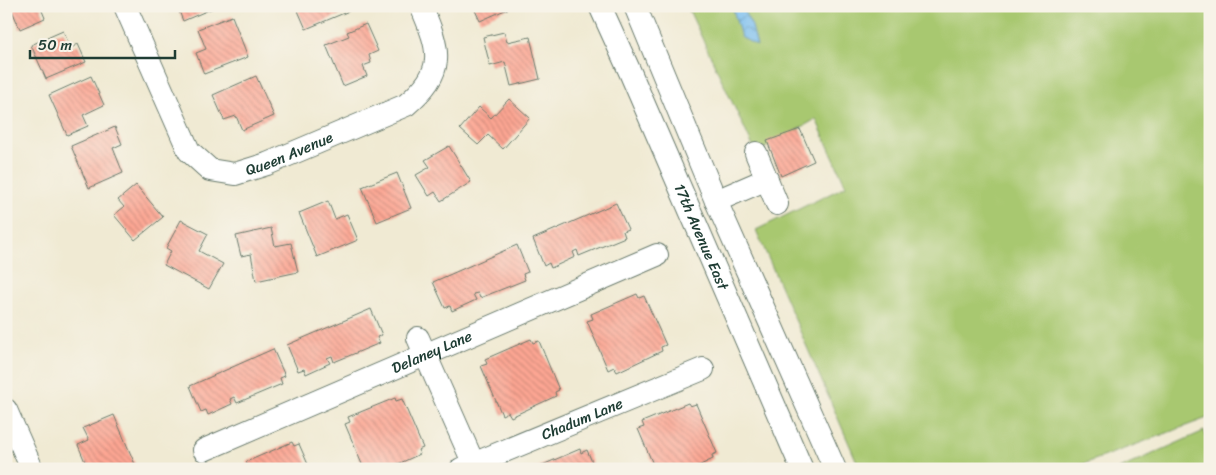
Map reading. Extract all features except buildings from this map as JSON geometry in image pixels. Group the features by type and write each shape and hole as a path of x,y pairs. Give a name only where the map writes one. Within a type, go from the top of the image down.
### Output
{"street":[{"name":"Queen Avenue","path":"125,6 189,151 210,170 235,174 267,164 406,105 425,89 436,70 436,61 434,36 421,6"},
{"name":"17th Avenue East","path":"600,6 802,469"},
{"name":"17th Avenue East","path":"635,6 716,201 835,469"},
{"path":"756,153 777,204"},
{"path":"716,201 766,179"},
{"name":"Delaney Lane","path":"204,450 422,346 657,255"},
{"path":"422,346 470,467"},
{"name":"Chadum Lane","path":"470,467 703,369"},
{"path":"6,410 32,469"}],"green space":[{"path":"687,6 1210,6 1210,417 1070,469 860,469 756,230 846,186 816,119 756,153"},
{"path":"1204,431 1210,445 1210,469 1119,469"}],"water":[{"path":"732,6 741,6 752,26 757,46 741,37"}]}
